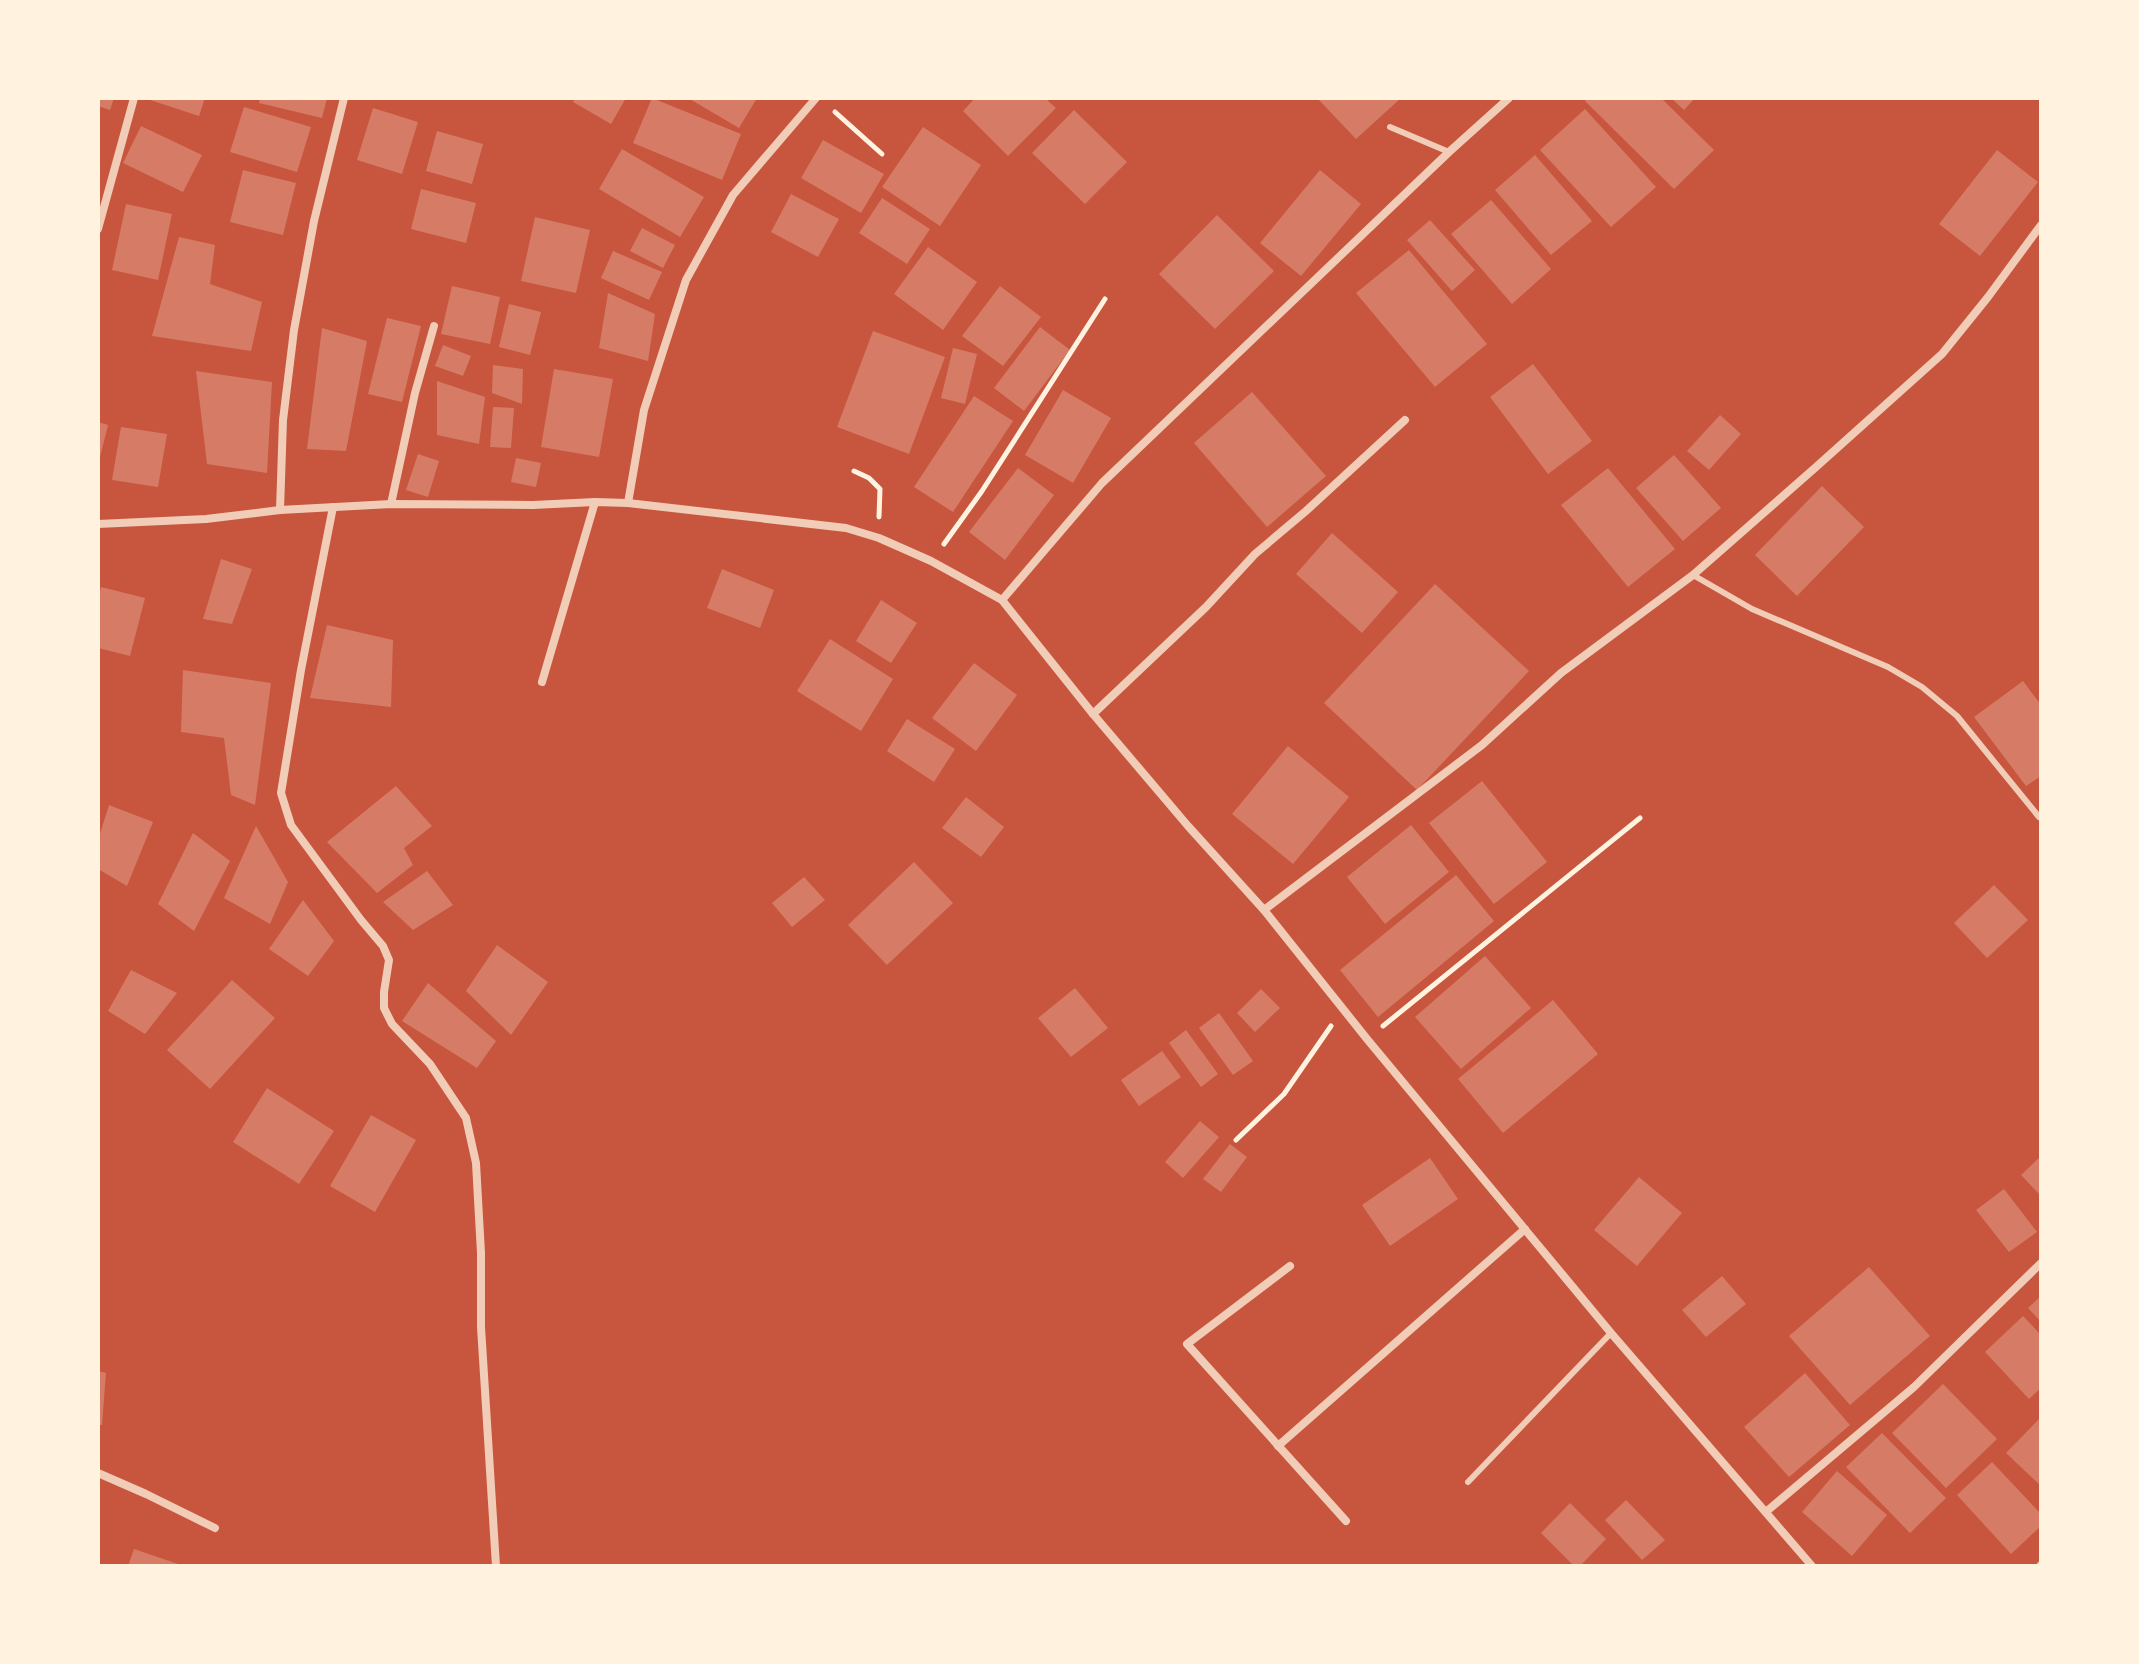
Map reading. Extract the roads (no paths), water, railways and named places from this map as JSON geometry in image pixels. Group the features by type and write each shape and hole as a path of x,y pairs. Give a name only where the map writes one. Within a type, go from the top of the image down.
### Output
{"street":[{"path":"98,229 134,98"},
{"path":"280,510 283,420 294,330 314,221 344,98"},
{"path":"628,503 644,410 686,280 733,195 816,98"},
{"path":"1002,600 1102,483 1509,98"},
{"path":"1264,910 1482,745 1561,673 1693,575 1942,354 2041,225"},
{"path":"391,504 415,393 434,326"},
{"path":"1093,714 1206,607 1255,554 1405,420"},
{"path":"542,682 595,502"},
{"path":"98,524 391,504 628,503 846,528 879,538 931,561 1002,600 1093,714 1264,910 1611,1333 1812,1566"},
{"path":"333,507 281,793 291,825 383,946 389,960 384,1008 392,1024 430,1064 466,1118 477,1177 481,1327 496,1566"},
{"path":"1278,1446 1525,1229"},
{"path":"1767,1511 1914,1387 2041,1263"},
{"path":"1290,1266 1187,1344 1346,1521"},
{"path":"98,1473 215,1528"}],"lane":[{"path":"1390,127 1449,152"},
{"path":"1693,575 1752,609 1888,667 1922,687 1957,716 2039,817"},
{"path":"1468,1482 1611,1333"}]}
